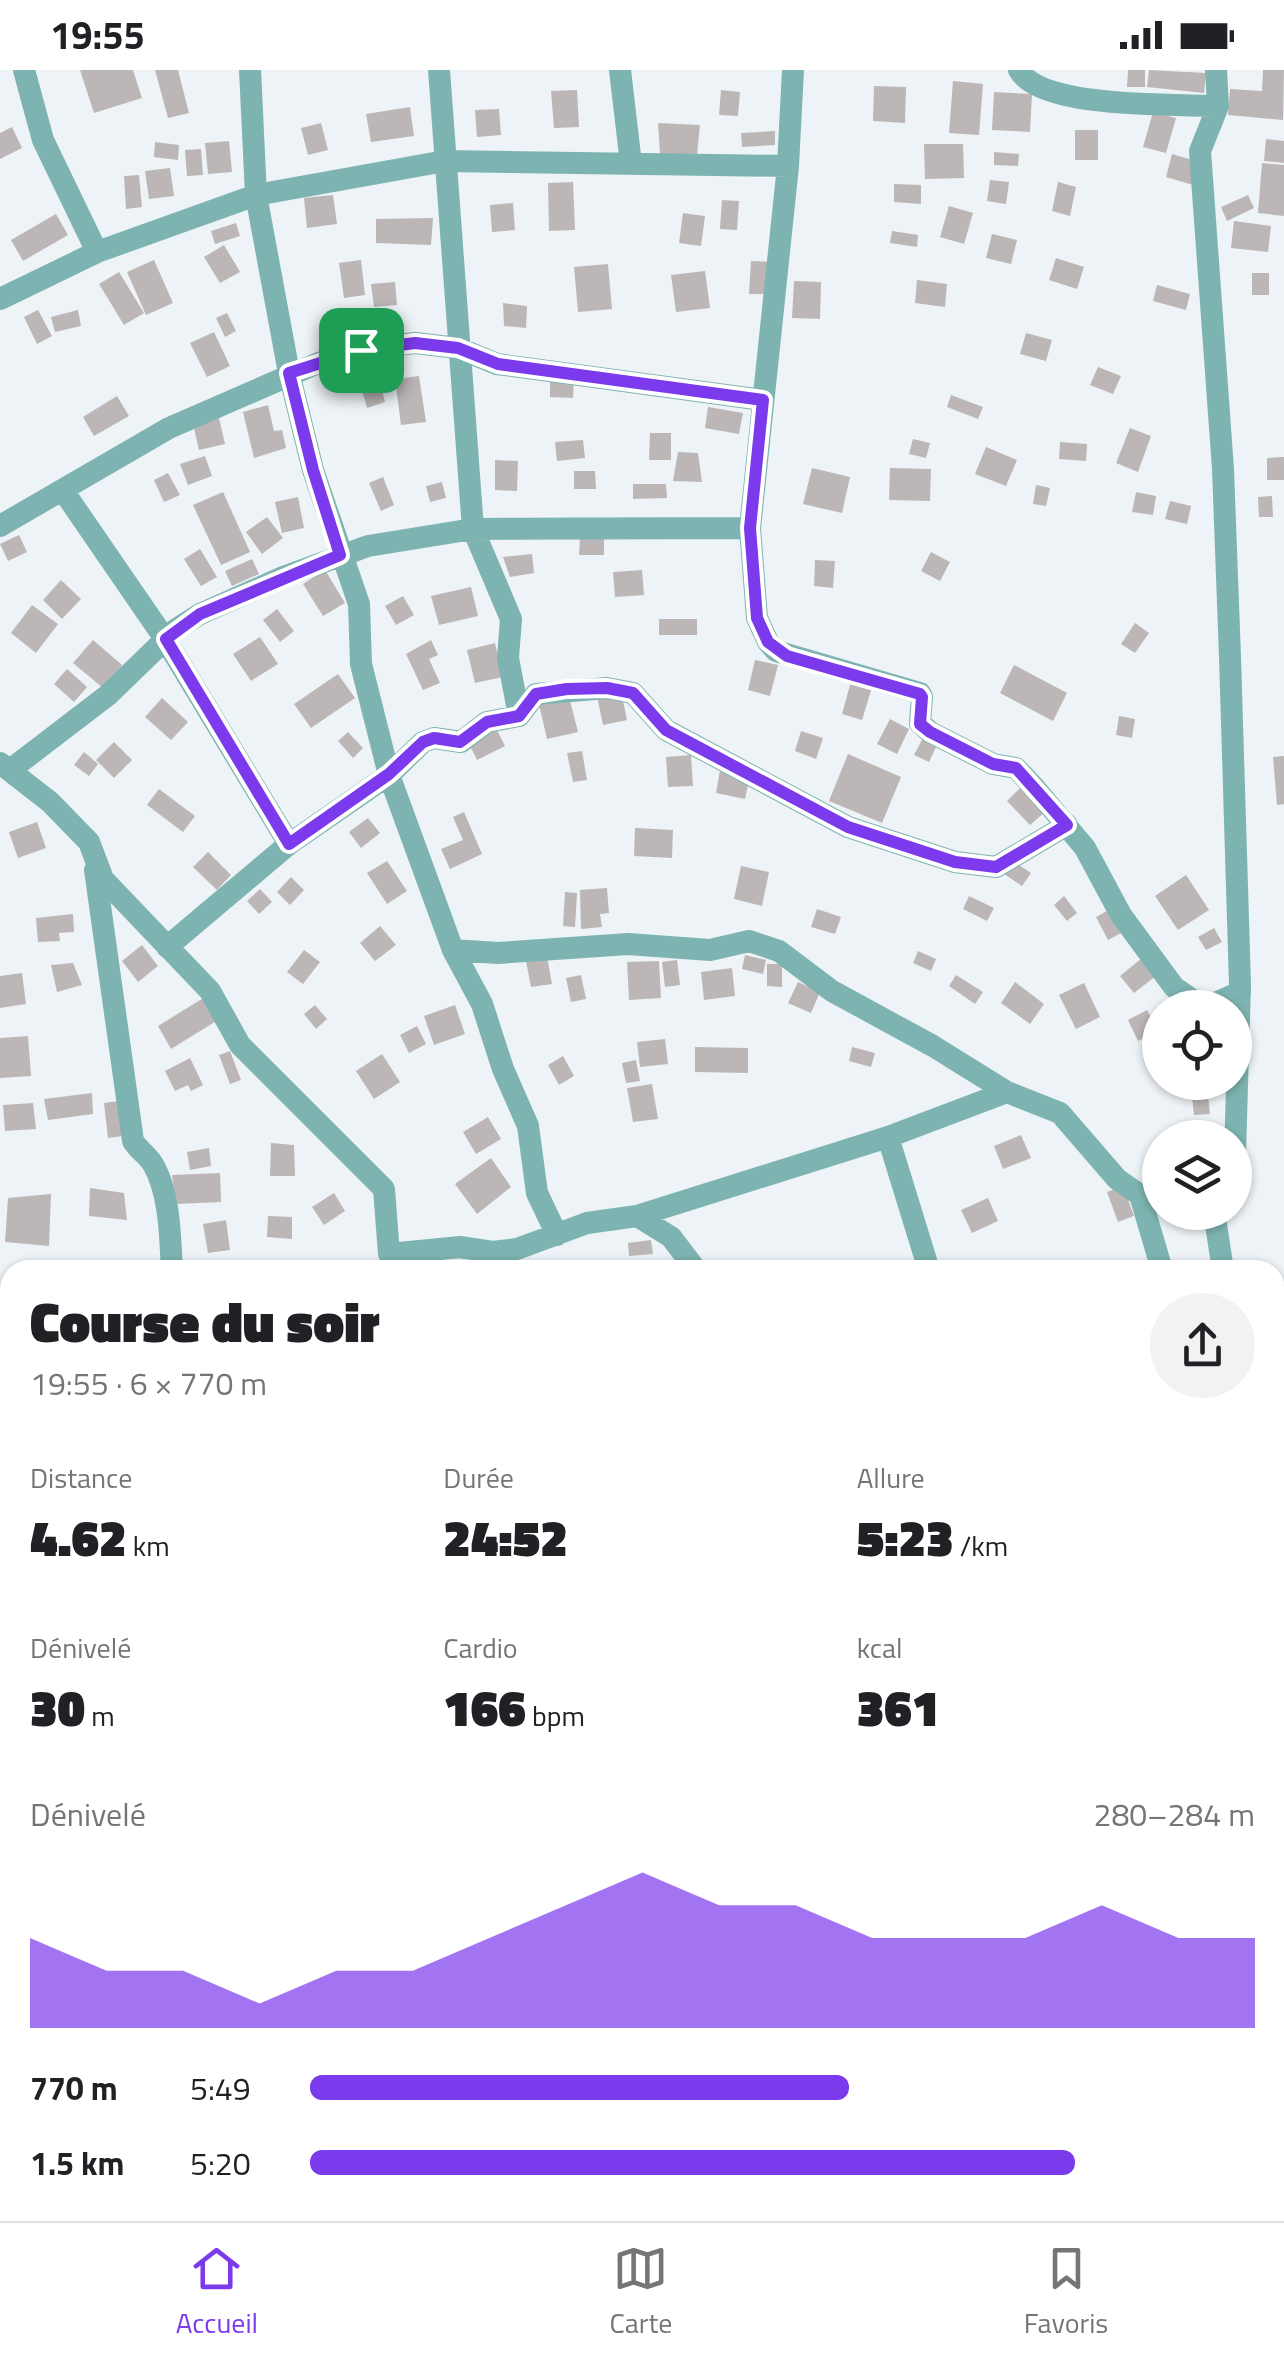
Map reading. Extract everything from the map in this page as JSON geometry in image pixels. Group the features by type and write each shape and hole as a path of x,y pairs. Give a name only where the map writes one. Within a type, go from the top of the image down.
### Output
{"street":[{"path":"24,70 43,140 98,252"},
{"path":"250,70 256,195 289,373 313,470 359,604 361,664 389,774 453,950 482,1004 502,1069 528,1126 537,1193 557,1235"},
{"path":"439,70 473,529 511,619 508,658 519,716"},
{"path":"620,70 631,164"},
{"path":"793,70 788,166 750,528 757,618 776,650 920,694 920,724 930,732 993,764 1016,768 1086,848 1121,914 1179,990"},
{"path":"1019,70 1026,81 1084,100 1218,106"},
{"path":"1216,70 1218,106 1200,151 1224,470 1240,990"},
{"path":"0,299 98,252 256,195 445,161 788,166"},
{"path":"0,526 64,492 128,449 289,373 361,350 415,343 458,348 498,364 763,400"},
{"path":"64,492 166,639 289,844"},
{"path":"397,1260 384,1189 240,1046 210,991 102,879 89,842 50,802 5,766 108,695 166,639 200,614 368,546 473,529 750,528"},
{"path":"167,948 289,844 389,774 423,742 434,738 460,742 487,722 519,716 536,694 567,689 607,688 633,693 666,730 848,827 955,862 996,867 1067,825"},
{"path":"89,842 133,1141 152,1163 160,1180 171,1260"},
{"path":"453,950 498,953 628,944 710,950 748,941 780,952 832,991 1007,1092 1060,1112 1117,1179 1140,1195 1159,1260"},
{"path":"405,1260 460,1247 504,1251 587,1223 637,1216 888,1137 1007,1092"},
{"path":"888,1137 927,1260"},
{"path":"637,1216 671,1238 688,1260"},
{"path":"1217,1230 1221,1260"}],"building":[{"path":"80,70 133,70 142,98 94,113"},
{"path":"155,70 178,70 189,113 168,118"},
{"path":"1128,70 1145,70 1145,87 1127,87"},
{"path":"1149,70 1206,73 1204,93 1147,87"},
{"path":"1263,70 1284,70 1283,120 1228,115 1230,89 1262,91"},
{"path":"953,81 983,84 979,135 949,133"},
{"path":"874,86 906,87 905,123 873,121"},
{"path":"577,90 579,127 554,128 551,91"},
{"path":"721,90 740,92 738,116 719,115"},
{"path":"994,92 1032,94 1030,132 992,130"},
{"path":"410,107 414,136 371,142 366,114"},
{"path":"499,109 501,135 477,137 475,110"},
{"path":"1153,112 1176,118 1166,153 1143,147"},
{"path":"321,123 328,150 308,155 301,128"},
{"path":"658,123 700,125 697,155 660,154"},
{"path":"12,127 22,148 0,159 0,133"},
{"path":"1075,130 1098,130 1098,160 1075,160"},
{"path":"775,131 775,145 742,147 741,133"},
{"path":"1266,139 1284,141 1284,163 1264,161"},
{"path":"229,141 232,172 208,174 205,143"},
{"path":"155,142 179,145 178,160 154,157"},
{"path":"924,144 963,144 964,178 925,179"},
{"path":"201,149 203,175 187,176 185,150"},
{"path":"994,152 1019,154 1018,166 994,165"},
{"path":"1172,154 1199,162 1193,185 1166,177"},
{"path":"1262,163 1284,165 1284,216 1258,213"},
{"path":"170,168 174,196 149,199 145,171"},
{"path":"139,175 142,207 126,209 124,176"},
{"path":"990,180 1009,182 1006,204 987,201"},
{"path":"573,182 575,230 549,231 548,183"},
{"path":"1058,182 1076,187 1070,216 1052,211"},
{"path":"894,184 921,185 921,204 894,202"},
{"path":"333,195 337,224 307,228 304,198"},
{"path":"1248,195 1254,208 1227,221 1221,207"},
{"path":"722,200 739,201 737,230 720,229"},
{"path":"513,203 515,230 492,232 490,205"},
{"path":"949,206 973,213 964,244 940,237"},
{"path":"683,213 705,216 701,246 679,243"},
{"path":"56,214 68,235 23,261 11,240"},
{"path":"433,218 431,245 376,243 376,219"},
{"path":"1234,221 1271,226 1268,252 1231,248"},
{"path":"236,223 240,236 215,244 211,231"},
{"path":"892,231 918,235 917,247 890,243"},
{"path":"992,234 1017,240 1011,264 986,258"},
{"path":"224,245 240,272 220,283 204,257"},
{"path":"1056,258 1084,267 1077,289 1049,280"},
{"path":"154,260 173,303 146,315 127,272"},
{"path":"361,260 365,295 344,298 339,263"},
{"path":"751,261 772,262 771,294 749,294"},
{"path":"608,264 612,309 578,312 574,267"},
{"path":"705,271 710,308 676,312 671,275"},
{"path":"119,272 144,313 124,325 99,284"},
{"path":"1252,273 1269,273 1269,295 1252,295"},
{"path":"917,280 947,284 945,307 915,303"},
{"path":"794,281 821,282 820,319 792,318"},
{"path":"395,282 397,305 374,307 371,284"},
{"path":"1157,285 1190,294 1186,310 1153,301"},
{"path":"503,303 527,306 526,328 504,326"},
{"path":"38,310 52,336 37,344 24,317"},
{"path":"78,310 81,326 55,332 51,317"},
{"path":"227,313 236,331 225,337 216,318"},
{"path":"214,332 230,366 207,377 190,343"},
{"path":"1026,333 1052,340 1046,361 1020,354"},
{"path":"1098,367 1121,376 1113,394 1090,385"},
{"path":"419,376 426,422 401,425 395,379"},
{"path":"550,376 574,377 573,398 550,397"},
{"path":"379,378 385,402 367,408 360,383"},
{"path":"951,395 983,407 978,419 947,407"},
{"path":"117,396 129,416 94,436 83,417"},
{"path":"268,405 274,431 282,430 286,448 254,458 243,412"},
{"path":"708,407 743,413 739,434 705,428"},
{"path":"219,418 225,444 199,450 193,424"},
{"path":"1130,428 1151,436 1138,472 1116,463"},
{"path":"650,433 671,433 671,460 649,460"},
{"path":"913,439 930,443 926,458 909,454"},
{"path":"583,440 585,458 557,461 555,442"},
{"path":"1060,442 1087,444 1086,461 1059,459"},
{"path":"986,447 1017,460 1006,486 975,474"},
{"path":"678,452 698,453 702,482 673,481"},
{"path":"205,456 212,476 188,485 180,464"},
{"path":"1284,457 1284,480 1267,480 1267,458"},
{"path":"495,460 518,461 517,491 495,490"},
{"path":"812,468 850,477 842,513 803,504"},
{"path":"890,468 931,469 930,501 889,500"},
{"path":"574,471 595,471 596,489 574,489"},
{"path":"168,473 180,495 164,502 154,480"},
{"path":"383,477 394,505 381,511 369,483"},
{"path":"442,482 446,498 430,502 426,486"},
{"path":"633,484 666,484 667,498 633,499"},
{"path":"1036,485 1050,488 1046,506 1033,504"},
{"path":"223,492 250,552 221,565 193,505"},
{"path":"1136,492 1156,496 1153,515 1132,512"},
{"path":"1272,496 1273,517 1259,517 1258,497"},
{"path":"298,497 304,528 282,533 275,502"},
{"path":"1170,501 1191,506 1187,524 1165,519"},
{"path":"267,517 283,538 262,554 246,532"},
{"path":"19,535 27,552 8,561 0,544"},
{"path":"580,537 604,537 604,555 579,555"},
{"path":"200,549 217,577 201,586 184,559"},
{"path":"931,552 950,562 940,581 921,571"},
{"path":"532,554 534,573 510,577 503,557"},
{"path":"252,559 259,574 232,586 225,571"},
{"path":"815,560 835,561 833,588 814,586"},
{"path":"325,570 345,603 323,616 303,584"},
{"path":"642,570 644,595 615,597 613,572"},
{"path":"61,580 81,599 62,619 43,600"},
{"path":"471,587 478,616 439,625 431,596"},
{"path":"403,596 414,615 396,625 385,606"},
{"path":"32,605 58,624 36,653 11,633"},
{"path":"277,609 294,631 280,642 263,620"},
{"path":"659,619 697,619 697,635 659,635"},
{"path":"1135,623 1149,633 1135,653 1121,644"},
{"path":"260,637 278,664 251,681 233,654"},
{"path":"93,640 122,665 103,688 73,663"},
{"path":"431,640 438,655 429,659 440,683 423,690 406,654"},
{"path":"495,643 503,677 475,683 467,650"},
{"path":"755,660 778,665 770,696 748,690"},
{"path":"1014,665 1067,693 1053,721 1000,693"},
{"path":"67,669 87,687 74,702 54,684"},
{"path":"338,674 355,698 311,728 294,704"},
{"path":"852,678 873,684 862,720 842,714"},
{"path":"621,691 627,720 603,725 597,696"},
{"path":"568,693 578,732 547,739 538,700"},
{"path":"162,698 188,722 171,740 145,717"},
{"path":"1119,716 1135,719 1132,738 1116,735"},
{"path":"890,719 909,729 897,754 877,744"},
{"path":"495,726 505,746 477,760 467,740"},
{"path":"801,731 823,738 816,759 795,751"},
{"path":"348,732 363,748 353,758 338,741"},
{"path":"924,736 938,743 929,762 914,755"},
{"path":"114,742 132,760 114,778 96,760"},
{"path":"582,751 587,780 573,782 567,753"},
{"path":"84,752 98,764 89,776 74,765"},
{"path":"848,754 901,777 882,823 829,801"},
{"path":"691,755 693,786 668,787 666,757"},
{"path":"1284,756 1284,804 1277,805 1273,757"},
{"path":"720,770 750,776 745,799 716,793"},
{"path":"1021,787 1045,812 1030,825 1007,801"},
{"path":"159,789 195,816 183,832 147,805"},
{"path":"464,812 482,854 450,869 441,849 463,840 453,817"},
{"path":"368,818 380,833 361,848 349,832"},
{"path":"37,822 46,848 18,858 9,832"},
{"path":"635,828 673,830 672,858 634,856"},
{"path":"208,852 231,875 217,890 193,867"},
{"path":"1010,859 1031,873 1022,886 1001,872"},
{"path":"387,861 407,891 387,904 367,873"},
{"path":"741,866 769,872 762,906 734,899"},
{"path":"1186,875 1209,910 1178,930 1155,896"},
{"path":"291,877 304,890 290,905 277,892"},
{"path":"607,888 609,913 600,914 602,927 581,929 580,890"},
{"path":"260,889 272,902 259,914 247,901"},
{"path":"565,892 577,893 575,927 563,926"},
{"path":"969,896 994,908 987,921 963,909"},
{"path":"1064,896 1077,913 1067,921 1054,905"},
{"path":"1112,908 1125,931 1108,940 1096,917"},
{"path":"817,909 841,917 835,934 811,927"},
{"path":"73,914 74,932 59,933 60,941 38,942 36,918"},
{"path":"380,926 396,945 375,961 360,943"},
{"path":"1214,928 1222,942 1206,950 1198,937"},
{"path":"142,945 158,966 138,982 122,961"},
{"path":"304,950 320,962 303,984 287,972"},
{"path":"918,951 936,959 931,971 913,963"},
{"path":"745,955 766,960 763,974 742,969"},
{"path":"547,957 552,984 531,987 526,961"},
{"path":"1142,958 1156,976 1134,993 1120,976"},
{"path":"677,960 680,985 665,987 662,962"},
{"path":"659,961 661,998 629,1000 627,962"},
{"path":"73,963 82,985 57,992 51,965"},
{"path":"767,964 782,964 782,987 767,986"},
{"path":"732,968 735,996 704,1000 701,972"},
{"path":"22,973 26,1004 0,1008 0,976"},
{"path":"581,975 586,999 571,1002 566,978"},
{"path":"956,975 983,992 975,1004 949,986"},
{"path":"798,982 820,992 811,1013 788,1003"},
{"path":"1015,982 1044,1004 1030,1024 1001,1003"},
{"path":"1084,983 1100,1017 1076,1029 1059,995"},
{"path":"205,997 218,1020 171,1049 158,1026"},
{"path":"315,1005 327,1019 316,1029 304,1014"},
{"path":"455,1005 465,1034 434,1045 424,1016"},
{"path":"1142,1013 1142,1039 1138,1041 1128,1020"},
{"path":"417,1026 426,1044 409,1053 400,1035"},
{"path":"28,1036 31,1076 0,1078 0,1038"},
{"path":"665,1039 668,1064 640,1067 637,1042"},
{"path":"695,1047 748,1048 748,1073 695,1072"},
{"path":"852,1047 875,1053 871,1067 849,1061"},
{"path":"230,1051 241,1080 230,1084 219,1055"},
{"path":"382,1054 400,1082 374,1099 356,1071"},
{"path":"563,1056 574,1076 559,1085 548,1065"},
{"path":"190,1058 203,1085 191,1091 188,1085 175,1091 165,1071"},
{"path":"636,1060 640,1081 626,1083 622,1063"},
{"path":"652,1084 658,1119 633,1122 627,1088"},
{"path":"92,1093 93,1114 48,1120 44,1099"},
{"path":"1192,1100 1209,1100 1210,1114 1194,1115"},
{"path":"119,1101 123,1136 108,1138 104,1103"},
{"path":"33,1103 36,1129 5,1131 3,1105"},
{"path":"488,1117 501,1139 476,1154 463,1132"},
{"path":"1021,1135 1031,1158 1003,1169 994,1146"},
{"path":"271,1143 294,1145 295,1176 270,1176"},
{"path":"209,1148 211,1166 190,1170 187,1152"},
{"path":"491,1158 511,1187 477,1214 455,1184"},
{"path":"220,1173 221,1202 176,1204 172,1175"},
{"path":"1123,1186 1134,1216 1118,1222 1107,1192"},
{"path":"90,1188 124,1193 127,1220 89,1216"},
{"path":"334,1193 345,1211 324,1225 312,1207"},
{"path":"51,1194 49,1246 5,1242 8,1198"},
{"path":"988,1198 998,1221 972,1233 961,1210"},
{"path":"268,1216 292,1217 292,1239 267,1237"},
{"path":"226,1220 230,1250 208,1253 203,1224"},
{"path":"651,1240 653,1254 629,1256 628,1243"}],"route":[{"path":"415,343 458,348 498,364 763,400 750,528 757,618 768,642 787,656 914,690 922,697 920,724 993,764 1016,768 1067,825 996,867 955,862 848,827 666,730 633,693 607,688 536,694 519,716 487,722 460,742 434,738 423,742 389,774 289,844 166,639 200,614 340,555 313,470 289,373 361,350 415,343"}]}
